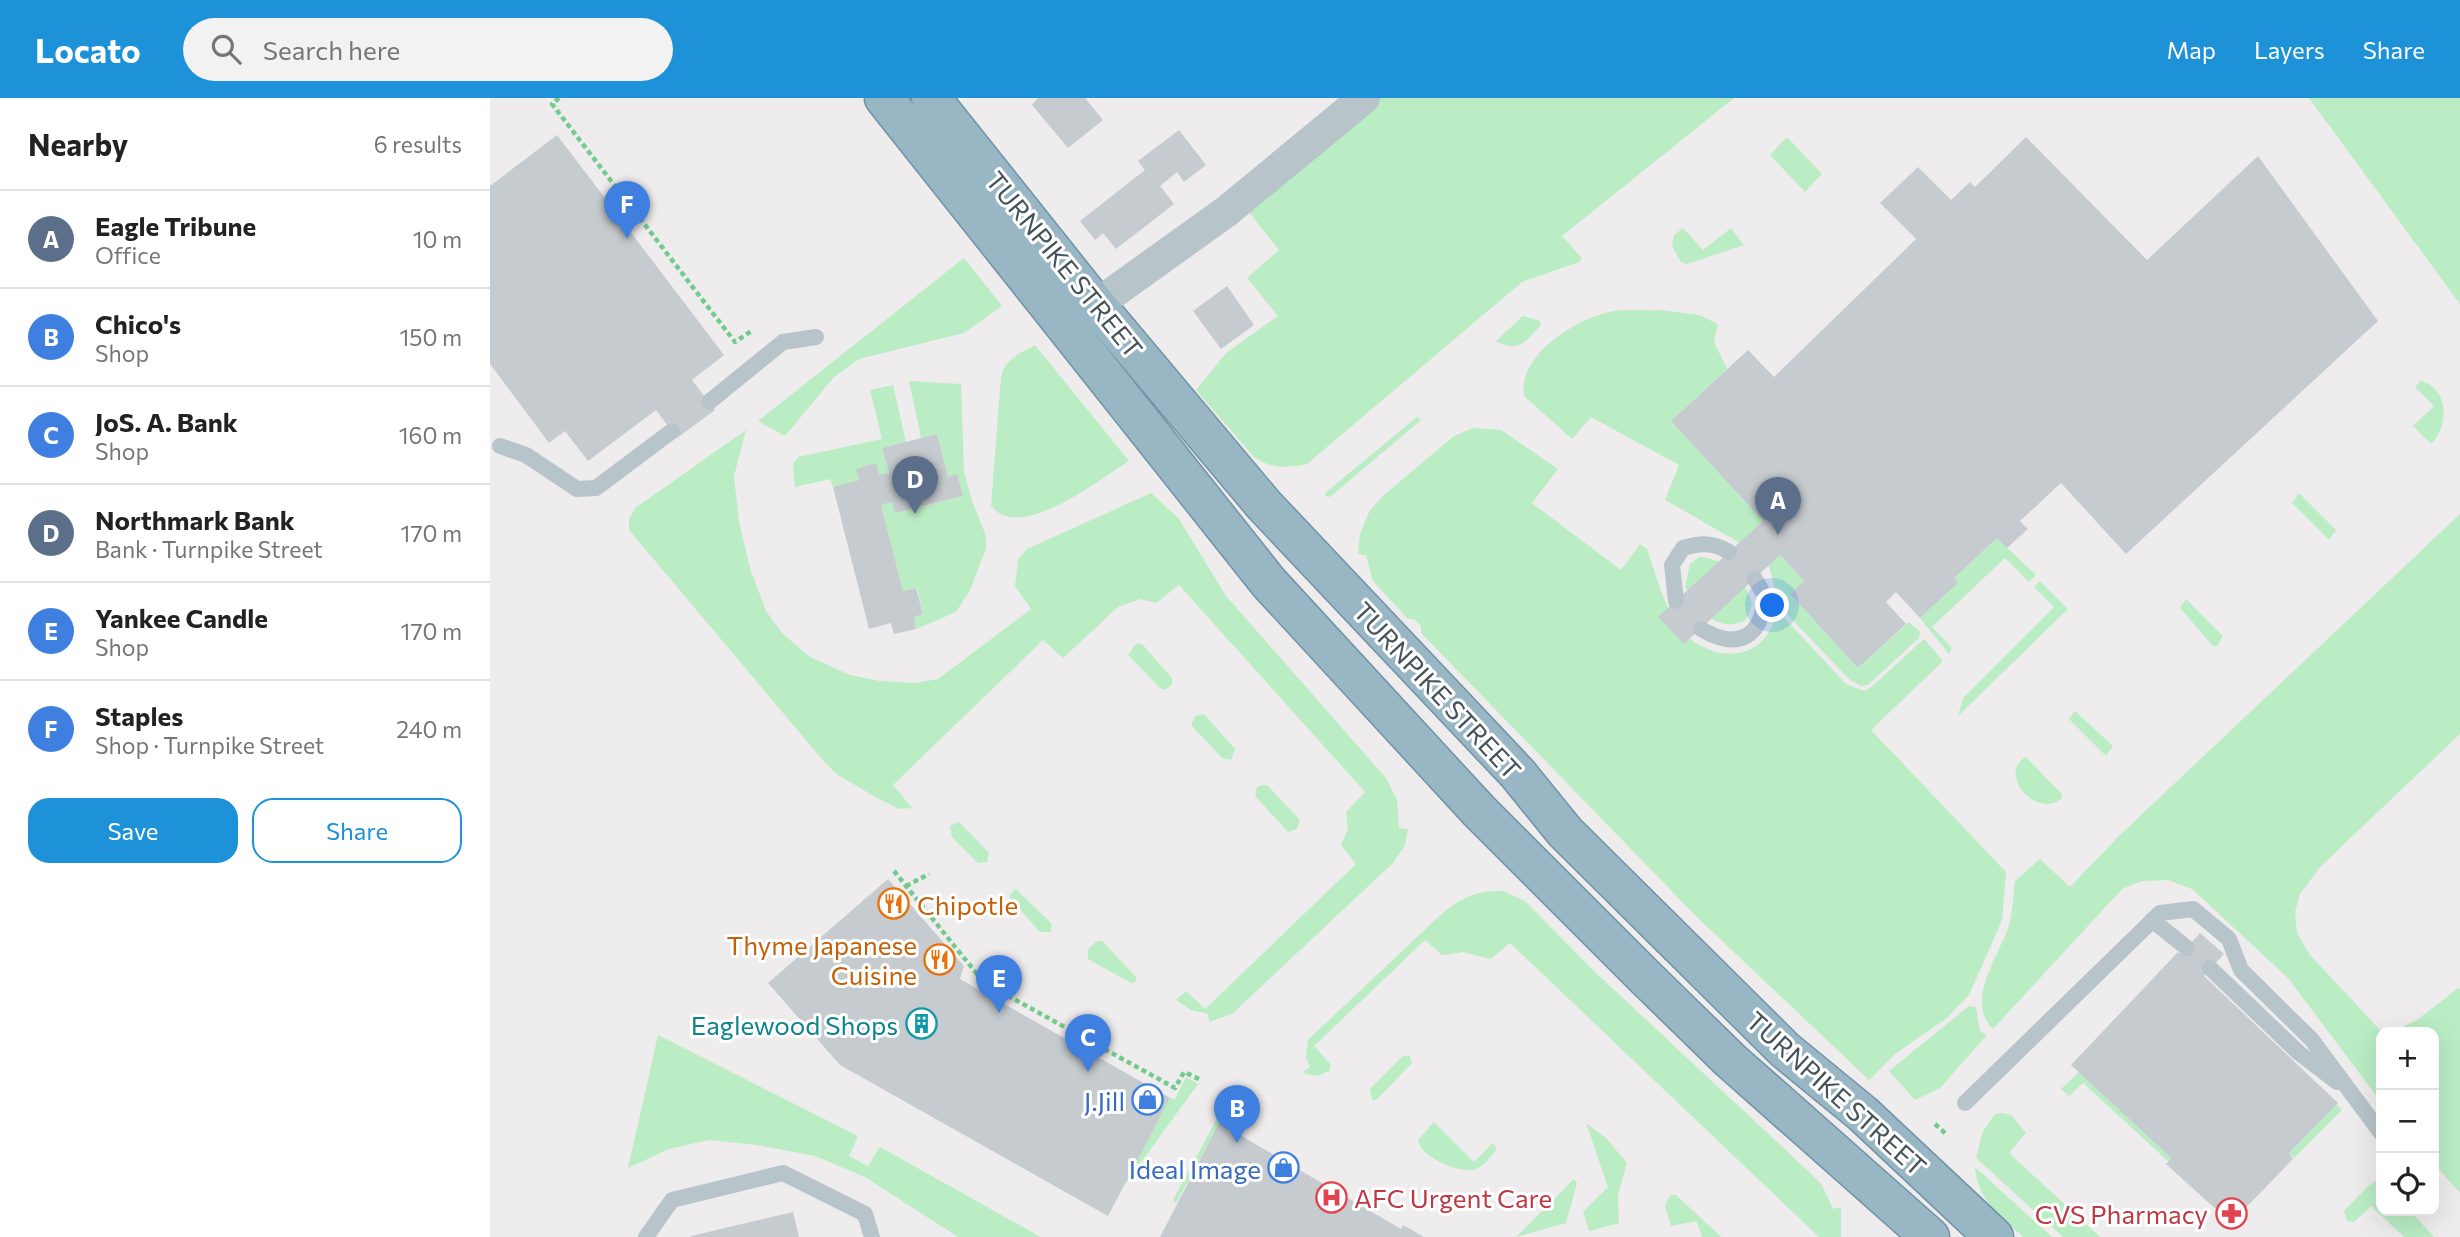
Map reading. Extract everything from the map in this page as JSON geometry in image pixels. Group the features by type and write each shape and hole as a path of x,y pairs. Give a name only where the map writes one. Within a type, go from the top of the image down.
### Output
{"highway":[{"name":"TURNPIKE STREET","path":"884,98 1269,583 1479,811 1645,977 1730,1059 1930,1237"},
{"name":"TURNPIKE STREET","path":"931,98 1096,305 1265,505 1518,774 1565,832 1785,1050 1863,1114 1994,1237"}],"street":[{"path":"1096,305 1227,211 1364,98"}],"lane":[{"path":"709,402 783,342 816,337"},
{"path":"500,446 526,455 577,489 596,488 671,431"},
{"path":"1676,601 1672,565 1683,548 1698,543 1717,545 1729,552"},
{"path":"1700,629 1718,639 1732,640 1754,631 1761,621 1765,596 1755,579"},
{"path":"1965,1103 2160,913 2193,909 2229,939 2241,970 2312,1040 2376,1126"},
{"path":"2152,920 2187,948"},
{"path":"2210,968 2299,1053 2350,1092"},
{"path":"646,1237 672,1200 782,1173 865,1214 872,1237"}],"path":[{"path":"559,98 552,104 735,342 757,328"},
{"path":"894,871 977,974 994,988 1175,1088 1184,1072 1199,1079"},
{"path":"906,887 929,874"},
{"path":"1231,1130 1249,1095"},
{"path":"1230,1097 1243,1104"},
{"path":"1935,1124 1945,1134"}],"green space":[{"path":"1379,98 1734,98 1562,236 1582,258 1579,262 1522,282 1307,464 1273,466 1254,457 1196,390 1226,353 1278,316 1247,278 1279,250 1248,211"},
{"path":"2309,98 2460,98 2460,304"},
{"path":"1787,137 1822,174 1805,192 1770,155"},
{"path":"1683,228 1703,250 1731,228 1744,245 1687,264 1681,262 1672,246 1674,235"},
{"path":"964,258 1002,306 964,333 859,359 834,377 785,436 758,421"},
{"path":"1660,310 1699,315 1718,324 1714,342 1727,369 1671,421 1763,521 1740,543 1665,500 1679,465 1591,417 1572,439 1524,396 1524,381 1529,367 1550,343 1563,333 1612,311"},
{"path":"1523,316 1540,321 1541,325 1526,341 1510,346 1496,341"},
{"path":"1035,345 1129,461 1060,505 1021,517 1004,515 991,506 1001,377 1009,361"},
{"path":"909,381 961,384 964,472 986,536 986,549 970,590 956,612 916,629 914,617 923,614 917,588 903,591 881,505 892,502 896,513 963,496 957,475 948,477 937,434 921,438"},
{"path":"2421,381 2437,392 2444,409 2441,428 2431,444 2413,426 2434,406 2415,387"},
{"path":"893,385 906,442 882,448 889,473 879,475 876,464 856,469 859,480 833,487 830,479 795,487 793,464 798,457 882,439 870,390"},
{"path":"1417,417 1421,420 1330,497 1326,496 1325,493"},
{"path":"1473,428 1501,430 1558,469 1532,503 1621,570 1640,544 1647,549 1661,590 1681,629 1689,638 1709,650 1732,654 1754,647 1766,637 1778,611 1846,684 1864,691 1924,639 1943,661 1871,730 2006,872 2002,920 1969,995 1947,1018 1895,1054 1869,1080 1698,918 1421,633 1421,626 1414,619 1408,619 1373,581 1366,555 1358,554 1360,534 1370,510 1454,436"},
{"path":"746,430 734,476 739,522 750,568 766,611 782,633 810,657 850,675 880,681 915,683 938,679 1031,609 1015,586 1018,559 1027,549 1151,493 1179,519 1226,596 1386,778 1397,800 1399,828 1408,829 1405,845 1393,863 1232,1014 1209,1022 1208,1014 1191,1010 1176,1000 1186,991 1205,1009 1356,864 1341,845 1348,829 1346,812 1365,792 1179,585 1156,603 1140,599 1118,607 1063,658 1043,640 893,785 912,808 899,809 875,797 838,775 826,764 629,530 629,519 635,508"},
{"path":"2299,493 2336,530 2329,540 2292,503"},
{"path":"2460,514 2460,734 2320,867 2300,894 2295,912 2297,933 2310,955 2377,1027 2376,1095 2288,978 2192,889 2168,880 2142,881 2122,889 1993,1029 1985,1017 1983,991 2009,925 2015,881 2040,859 2070,887 2121,834"},
{"path":"1997,538 2036,575 2029,582 2005,558 1932,627 1952,648 1949,654 1920,618 1958,583 1954,578"},
{"path":"1780,555 1804,581 1790,594 1858,668 1909,622 1920,632 1919,638 1868,685 1861,686 1850,680 1779,606 1769,565"},
{"path":"1699,557 1727,566 1740,579 1752,605 1746,620 1736,624 1718,622 1696,604 1685,587 1690,564"},
{"path":"2040,581 2068,609 1958,716 1963,698 2054,607 2034,587"},
{"path":"2186,599 2223,636 2217,646 2213,646 2180,608"},
{"path":"1136,644 1142,644 1172,678 1172,685 1165,690 1160,688 1128,655"},
{"path":"2075,711 2113,746 2106,756 2069,719"},
{"path":"1204,714 1235,749 1231,760 1222,758 1191,725 1195,716"},
{"path":"2026,757 2062,794 2061,799 2051,804 2040,803 2022,791 2015,773 2018,764"},
{"path":"1267,785 1300,820 1297,829 1288,832 1255,796 1257,787"},
{"path":"959,822 989,853 987,862 978,863 952,837 950,826"},
{"path":"1016,889 1052,924 1051,932 1040,932 1010,898 1010,894"},
{"path":"1503,891 1525,901 1595,972 1822,1185 1833,1209 1841,1207 1841,1237 1819,1237 1510,943 1490,959 1463,952 1442,955 1425,940 1314,1046 1331,1065 1329,1071 1318,1076 1305,1074 1304,1071 1310,1067 1306,1057 1308,1040 1436,919 1451,906 1475,894"},
{"path":"1097,941 1102,941 1137,978 1135,982 1131,983 1088,959 1088,949"},
{"path":"2458,988 2460,990 2460,1193 2439,1170 2439,1027 2402,1027 2417,1020"},
{"path":"1969,1006 1976,1007 1980,1031 1987,1035 1940,1088 1915,1100 1889,1071"},
{"path":"658,1035 858,1136 849,1156 868,1166 880,1147 1041,1237 958,1237 865,1177 815,1156 756,1145 709,1140 669,1149 628,1168"},
{"path":"1403,1056 1410,1056 1412,1063 1376,1100 1372,1100 1370,1089"},
{"path":"2079,1072 2171,1158 2168,1161 2083,1083 2069,1096 2061,1089"},
{"path":"1186,1077 1198,1084 1121,1190 1170,1098 1175,1099"},
{"path":"1241,1089 1244,1092 1226,1127 1219,1124 1176,1203 1173,1200 1227,1100 1236,1090"},
{"path":"2336,1104 2342,1110 2294,1158 2289,1153"},
{"path":"1995,1114 2011,1115 2026,1133 2009,1153 2100,1237 2063,1237 1976,1158 1983,1131"},
{"path":"1434,1122 1474,1162 1493,1143 1497,1149 1476,1169 1461,1169 1442,1163 1426,1153 1418,1140"},
{"path":"1586,1123 1606,1138 1627,1163 1618,1195 1619,1223 1589,1231 1583,1212 1608,1187"},
{"path":"1975,1167 2052,1237 2023,1237 1985,1198"},
{"path":"1574,1179 1577,1183 1566,1223 1516,1237"},
{"path":"2376,1181 2376,1211 2371,1206 2354,1222 2347,1221 2344,1211"},
{"path":"1670,1195 1676,1195 1721,1237 1702,1237 1697,1221 1671,1226 1665,1206"},
{"path":"2382,1216 2415,1216 2434,1237 2404,1237"}],"building":[{"path":"1038,98 1085,98 1103,120 1068,148 1032,105"},
{"path":"1179,130 1206,165 1184,182 1177,172 1160,186 1174,204 1116,249 1103,233 1095,240 1080,221 1145,170 1138,161"},
{"path":"557,135 724,355 692,380 715,410 677,438 656,410 588,461 565,431 549,443 490,364 490,186"},
{"path":"2026,137 2147,260 2258,156 2378,321 2126,554 2061,483 2020,521 2028,529 2007,548 1997,538 1954,578 1958,583 1920,618 1896,592 1886,602 1906,624 1858,668 1790,594 1804,581 1780,555 1684,644 1658,617 1763,521 1671,421 1748,350 1774,377 1916,239 1880,203 1918,167 1951,200 1970,182 1975,187"},
{"path":"1227,286 1254,325 1221,349 1193,311"},
{"path":"937,434 948,477 957,474 963,496 895,513 892,502 881,505 903,591 916,588 923,614 914,617 916,629 894,634 891,623 869,629 833,487 859,480 856,469 876,463 879,475 889,473 882,448"},
{"name":"Eaglewood Shops","path":"888,879 964,966 960,979 1170,1098 1108,1216 840,1065 768,983"},
{"path":"2200,933 2224,954 2204,976 2338,1103 2289,1153 2293,1159 2231,1223 2166,1164 2171,1158 2071,1065 2178,952 2181,954"},
{"path":"1219,1123 1401,1229 1403,1225 1424,1237 1160,1237"},
{"path":"793,1212 799,1237 691,1237 691,1236"}],"place":[{"name":"Staples","path":"627,239"},
{"name":"Northmark Bank","path":"915,514"},
{"name":"Eagle Tribune","path":"1778,535"},
{"name":"Chipotle","path":"894,904"},
{"name":"Thyme Japanese Cuisine","path":"940,959"},
{"name":"Yankee Candle","path":"999,1013"},
{"name":"Eaglewood Shops","path":"921,1024"},
{"name":"JoS. A. Bank","path":"1088,1072"},
{"name":"J.Jill","path":"1148,1100"},
{"name":"Chico's","path":"1237,1143"},
{"name":"Ideal Image","path":"1284,1168"},
{"name":"AFC Urgent Care","path":"1331,1197"},
{"name":"CVS Pharmacy","path":"2231,1213"}]}
